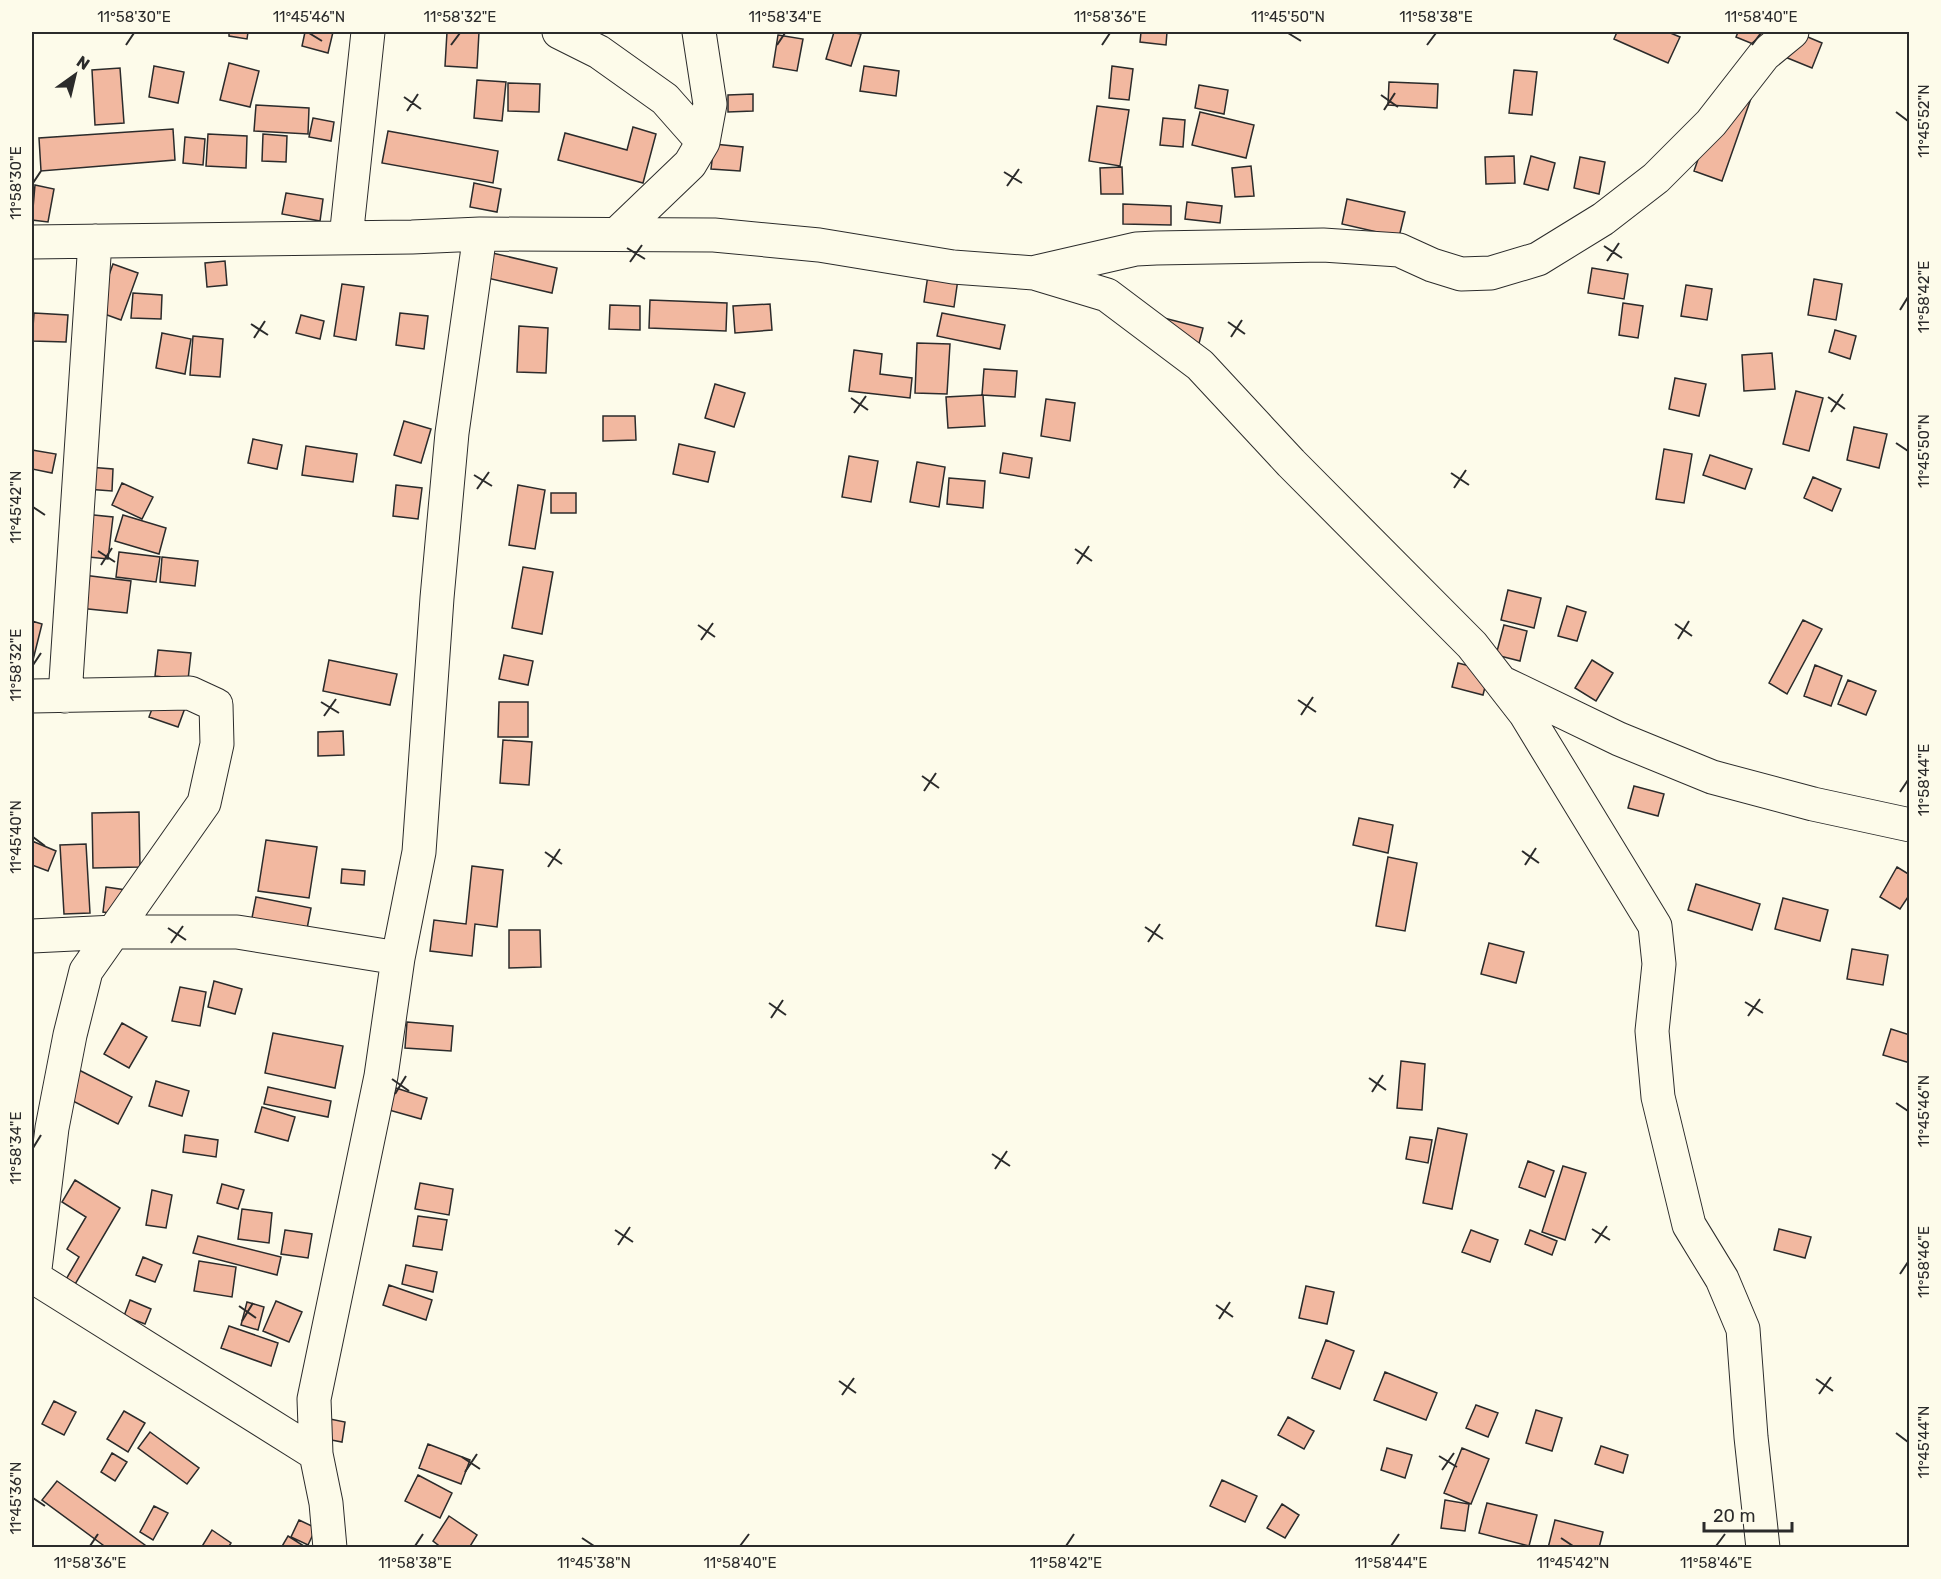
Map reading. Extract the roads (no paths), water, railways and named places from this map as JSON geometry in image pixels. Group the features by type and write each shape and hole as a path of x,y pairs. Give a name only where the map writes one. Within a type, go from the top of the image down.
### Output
{"street":[{"path":"346,238 368,32"},
{"path":"559,32 599,52 665,99 703,142"},
{"path":"617,234 690,164 703,142 710,105 699,32"},
{"path":"1034,273 1136,249 1156,248 1323,245 1399,250 1432,265 1461,274 1491,273 1538,259 1602,219 1656,178 1712,123 1764,55 1792,32"},
{"path":"330,1548 326,1503 316,1454 314,1400 381,1076 398,958 420,852 436,609 451,445 480,234"},
{"path":"32,242 480,234 714,234 819,245 953,267 1034,273 1107,295 1200,365 1291,463 1472,645 1525,713 1655,926 1659,964 1652,1031 1658,1097 1689,1225 1722,1279 1743,1329 1751,1437 1763,1548"},
{"path":"65,696 95,241"},
{"path":"1501,682 1619,739 1712,777 1813,804 1910,825"},
{"path":"32,696 190,693 216,705 217,744 204,803 86,971 70,1035 52,1128 33,1276 316,1454"},
{"path":"32,936 115,932 237,932 398,958"}]}
